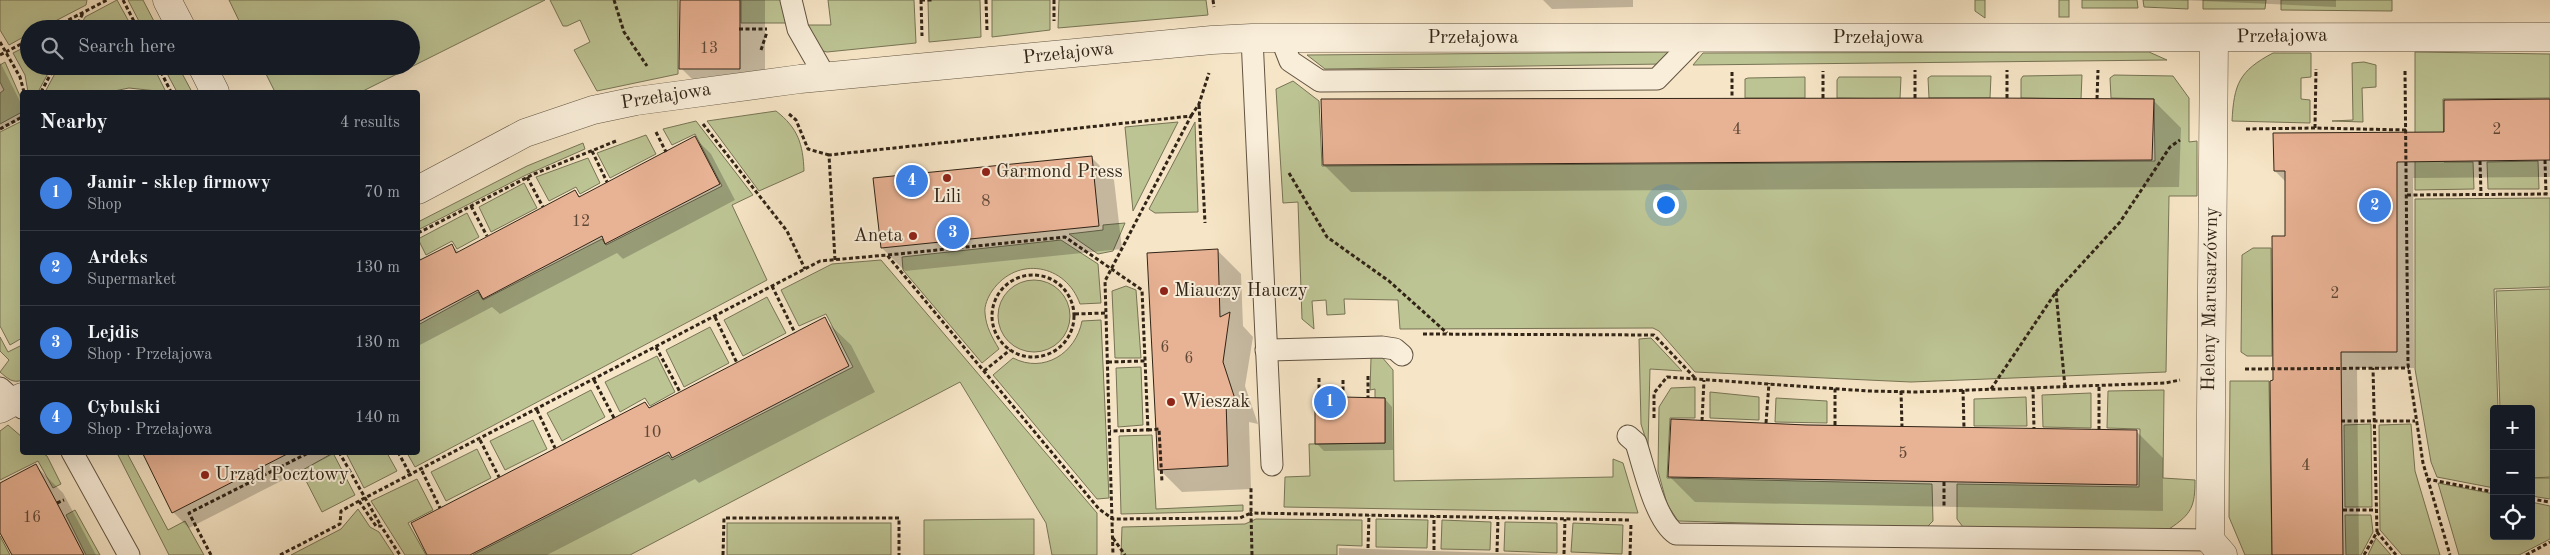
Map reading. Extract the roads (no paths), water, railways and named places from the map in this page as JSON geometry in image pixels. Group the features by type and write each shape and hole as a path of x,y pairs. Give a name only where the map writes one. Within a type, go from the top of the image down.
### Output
{"street":[{"path":"167,0 177,20"},
{"name":"Przełajowa","path":"420,189 525,133 593,110 674,94 1212,40 1252,38 2550,37"},
{"name":"Heleny Marusarzówny","path":"2214,38 2210,372 2217,547"},
{"path":"206,75 214,90"}],"lane":[{"path":"791,0 798,30 826,78"},
{"path":"1252,38 1272,465"},
{"path":"1281,38 1290,61 1320,81 1657,79 1697,38"},
{"path":"1266,350 1382,347 1395,349 1402,355"},
{"path":"1628,436 1636,443 1669,529 1676,534 1801,546 2217,547"},
{"path":"74,455 129,555"}],"place":[{"name":"Garmond Press","path":"986,172"},
{"name":"Lili","path":"947,178"},
{"name":"Cybulski","path":"912,181"},
{"name":"Ardeks","path":"2375,206"},
{"name":"Lejdis","path":"953,233"},
{"name":"Aneta","path":"913,236"},
{"name":"Miauczy Hauczy","path":"1164,291"},
{"name":"Wieszak","path":"1171,402"},
{"name":"Jamir - sklep firmowy","path":"1330,402"},
{"name":"Urząd Pocztowy","path":"205,475"}]}
